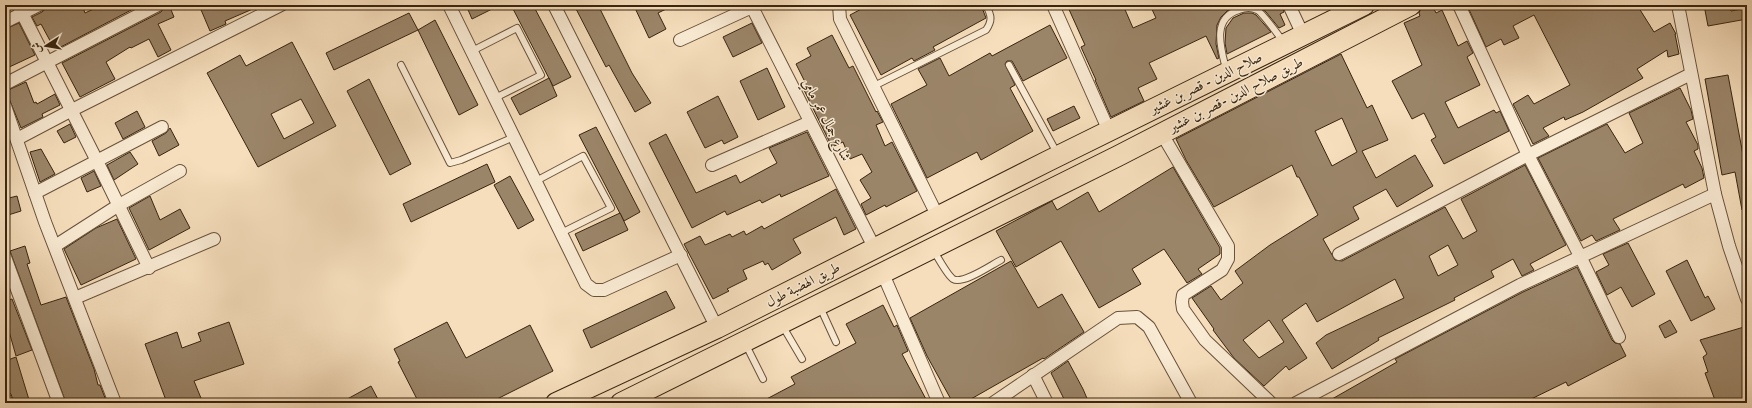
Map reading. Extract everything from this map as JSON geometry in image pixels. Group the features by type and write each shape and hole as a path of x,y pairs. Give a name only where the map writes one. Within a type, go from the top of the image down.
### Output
{"highway":[{"name":"صلاح الدين - قصر بن غشير","path":"1053,158 1364,5"},
{"name":"طريق صلاح الدين -قصر بن غشير","path":"1061,184 1162,134 1410,5"},
{"name":"طريق الهضبة طول","path":"556,403 717,328 1053,158"},
{"name":"طريق الهضبة طول","path":"621,403 641,396 745,342 1061,184"}],"street":[{"path":"5,22 20,9 39,5"},
{"path":"5,84 158,5"},
{"path":"17,139 280,5"},
{"path":"554,5 717,328"},
{"path":"840,5 840,19 938,217"},
{"path":"1053,5 1109,131"},
{"path":"1289,5 1303,35"},
{"path":"1459,5 1528,155 1619,336"},
{"path":"1678,5 1715,194 1729,246 1747,299"},
{"path":"451,6 586,284 594,290 604,290 681,255"},
{"path":"680,40 751,6"},
{"name":"شارع جمال عمر مامي","path":"751,6 875,249"},
{"path":"20,9 72,110 149,268"},
{"path":"1339,254 1528,155 1691,74"},
{"path":"5,106 34,193 116,403"},
{"path":"712,165 810,122"},
{"path":"34,193 162,127"},
{"path":"1162,134 1228,246 1228,260 1222,270 1183,295 1183,309 1205,340 1271,403"},
{"path":"55,246 119,205 180,171"},
{"path":"1296,403 1520,285 1715,194"},
{"path":"75,298 149,268 214,239"},
{"path":"5,257 59,403"},
{"path":"883,274 939,403"},
{"path":"993,403 1118,318 1137,317 1149,327 1190,403"},
{"path":"1033,375 1047,403"},
{"path":"5,399 7,403"}],"lane":[{"path":"874,86 986,30 991,23 992,16 986,5"},
{"path":"1226,73 1220,37 1222,23 1234,11 1246,8 1258,10 1285,44"},
{"path":"472,51 517,28 540,75 495,98"},
{"path":"402,65 450,163 461,160 514,137"},
{"path":"1009,65 1053,158"},
{"path":"536,181 583,156 611,208 561,233"},
{"path":"932,249 952,278 959,281 970,277 1001,260"},
{"path":"819,305 836,342"},
{"path":"781,324 802,360"},
{"path":"745,342 763,379"}],"building":[{"path":"50,5 82,5 85,13 102,5 134,5 135,8 55,50 41,24 37,26 32,17 42,12"},
{"path":"169,5 174,17 158,24 171,50 158,57 149,39 131,48 130,47 106,62 115,79 80,97 62,63 161,12 165,6"},
{"path":"199,5 262,5 225,21 226,24 210,31"},
{"path":"466,5 500,5 472,19"},
{"path":"511,5 533,5 571,77 553,86"},
{"path":"574,5 598,5 632,73 651,103 635,112 609,65 606,67"},
{"path":"640,5 674,5 658,13 666,29 649,38 635,8"},
{"path":"869,5 981,5 986,18 933,47 935,50 914,61 912,58 881,75 850,15"},
{"path":"1067,5 1123,5 1133,28 1156,18 1150,5 1240,5 1227,11 1221,17 1217,25 1216,44 1219,58 1217,59 1206,36 1149,63 1157,79 1138,88 1144,101 1111,117 1081,47 1085,45"},
{"path":"1257,5 1282,5 1284,12 1280,14 1285,25 1279,28 1266,12"},
{"path":"1422,5 1432,5 1436,13 1442,10 1458,46 1467,41 1473,53 1467,57 1480,85 1445,102 1458,128 1494,110 1496,113 1500,111 1509,131 1444,164 1431,140 1436,137 1424,113 1412,119 1392,81 1422,65 1404,23 1420,16 1419,13"},
{"path":"1467,5 1637,5 1654,32 1670,23 1676,34 1679,54 1668,57 1667,50 1637,69 1643,78 1583,112 1565,120 1564,117 1543,128 1549,136 1533,144 1513,104 1528,95 1534,104 1570,85 1534,15 1513,26 1519,38 1504,45 1501,39 1486,47"},
{"path":"1704,5 1730,5 1731,11 1747,8 1747,19 1708,26"},
{"path":"409,13 418,30 334,70 326,53"},
{"path":"1244,13 1252,13 1256,15 1271,32 1227,54 1225,43 1226,28 1233,18"},
{"path":"435,20 478,105 459,115 418,30"},
{"path":"19,23 35,55 5,69 5,29"},
{"path":"752,23 762,43 733,57 723,37"},
{"path":"1050,25 1067,58 1023,81 1012,61 1007,61 1005,64 1015,85 1010,88 1033,131 981,160 977,152 927,178 891,104 927,85 918,69 940,58 949,76 990,53 992,56"},
{"path":"832,35 849,68 853,66 876,112 877,111 883,122 876,125 885,146 892,142 917,191 886,207 885,205 866,215 861,204 871,198 860,180 872,172 862,154 850,159 843,142 832,147 804,90 808,88 796,64 811,56 807,48"},
{"path":"292,42 336,126 258,167 207,73 240,55 246,66","holes":["301,99 314,123 284,139 271,114"]},
{"path":"1341,54 1367,108 1372,105 1388,140 1362,151 1376,178 1415,155 1433,186 1397,207 1386,189 1353,207 1359,219 1323,239 1335,260 1342,261 1445,207 1463,239 1477,231 1461,199 1525,165 1566,245 1530,264 1534,270 1522,276 1513,259 1491,271 1494,277 1454,298 1455,300 1378,338 1379,340 1332,369 1316,343 1326,335 1404,298 1395,279 1317,322 1306,303 1282,320 1307,358 1289,370 1286,366 1264,386 1234,358 1192,298 1211,286 1221,300 1243,283 1235,271 1270,245 1318,215 1292,165 1214,207 1186,160 1176,139","holes":["1342,118 1357,152 1332,166 1315,131","1448,245 1458,265 1438,276 1429,256","1269,320 1284,342 1259,358 1243,340"]},
{"path":"767,68 785,107 758,120 740,81"},
{"path":"1728,75 1746,171 1747,170 1747,209 1742,210 1735,172 1722,175 1705,79"},
{"path":"549,78 557,96 520,115 511,98"},
{"path":"369,79 411,164 390,175 347,91"},
{"path":"26,82 34,103 36,102 37,104 55,94 60,105 42,114 43,117 21,128 6,91"},
{"path":"1680,88 1691,110 1693,119 1686,122 1698,145 1698,149 1694,151 1702,168 1704,178 1685,188 1683,184 1613,219 1620,230 1596,241 1592,235 1581,241 1538,158 1607,124 1625,153 1643,143 1629,113"},
{"path":"718,96 738,137 724,144 722,140 705,148 687,112"},
{"path":"1074,106 1080,118 1053,131 1047,119"},
{"path":"137,111 145,127 123,139 115,123"},
{"path":"70,124 76,137 64,143 57,131"},
{"path":"596,127 640,212 624,221 579,135"},
{"path":"170,128 179,145 159,156 152,141 166,133"},
{"path":"807,132 829,176 781,197 780,194 762,203 760,200 727,215 725,211 692,228 649,143 666,134 696,193 736,175 740,183 777,163 769,148"},
{"path":"41,149 55,174 40,182 30,152"},
{"path":"130,152 138,164 114,180 107,165"},
{"path":"487,164 495,182 411,222 403,204"},
{"path":"1173,167 1220,248 1220,254 1198,269 1202,274 1187,283 1164,249 1132,269 1141,284 1099,308 1061,241 1016,267 996,231 1052,201 1057,210 1088,192 1099,212"},
{"path":"94,171 101,186 87,192 81,178"},
{"path":"510,176 534,220 518,229 494,185"},
{"path":"836,189 856,229 844,235 836,217 793,239 801,253 772,270 768,263 765,265 763,261 743,270 747,279 727,289 729,291 713,299 684,244 700,236 705,245 730,234 732,237 744,231 746,235 762,226 764,229"},
{"path":"17,196 21,211 5,216 5,199"},
{"path":"150,196 160,220 180,209 190,228 149,250 129,208"},
{"path":"620,213 628,230 583,251 575,234"},
{"path":"117,219 136,259 81,285 64,249 96,228"},
{"path":"1628,243 1655,294 1632,307 1621,287 1607,295 1596,272 1609,265 1603,254"},
{"path":"25,246 30,263 27,264 41,305 66,297 94,369 98,385 100,385 107,403 66,403 10,251"},
{"path":"1687,260 1705,298 1708,296 1715,309 1691,321 1666,271"},
{"path":"1011,261 1038,308 1062,294 1084,332 1044,359 1043,358 964,403 953,403 927,356 910,318"},
{"path":"1577,267 1612,340 1615,343 1620,344 1626,356 1568,386 1566,382 1523,403 1325,403 1397,362 1395,359 1523,292"},
{"path":"666,291 675,308 591,348 583,330"},
{"path":"12,299 32,350 16,356 5,317 5,301"},
{"path":"883,305 894,327 897,325 908,351 902,354 928,403 759,403 795,384 791,377 856,343 846,324"},
{"path":"1670,320 1677,332 1665,338 1659,326"},
{"path":"229,322 244,364 194,381 203,403 167,403 145,344 177,332 182,348 201,341 198,333"},
{"path":"447,322 466,358 530,325 553,371 489,403 419,403 398,362 400,361 394,349"},
{"path":"1744,327 1747,336 1747,398 1732,403 1716,403 1705,373 1708,372 1703,357 1707,354 1700,340"},
{"path":"16,357 30,403 14,403 11,394 8,392 5,381 5,361"},
{"path":"1068,361 1089,403 1066,403 1051,373"},
{"path":"371,386 380,403 340,403"}]}
